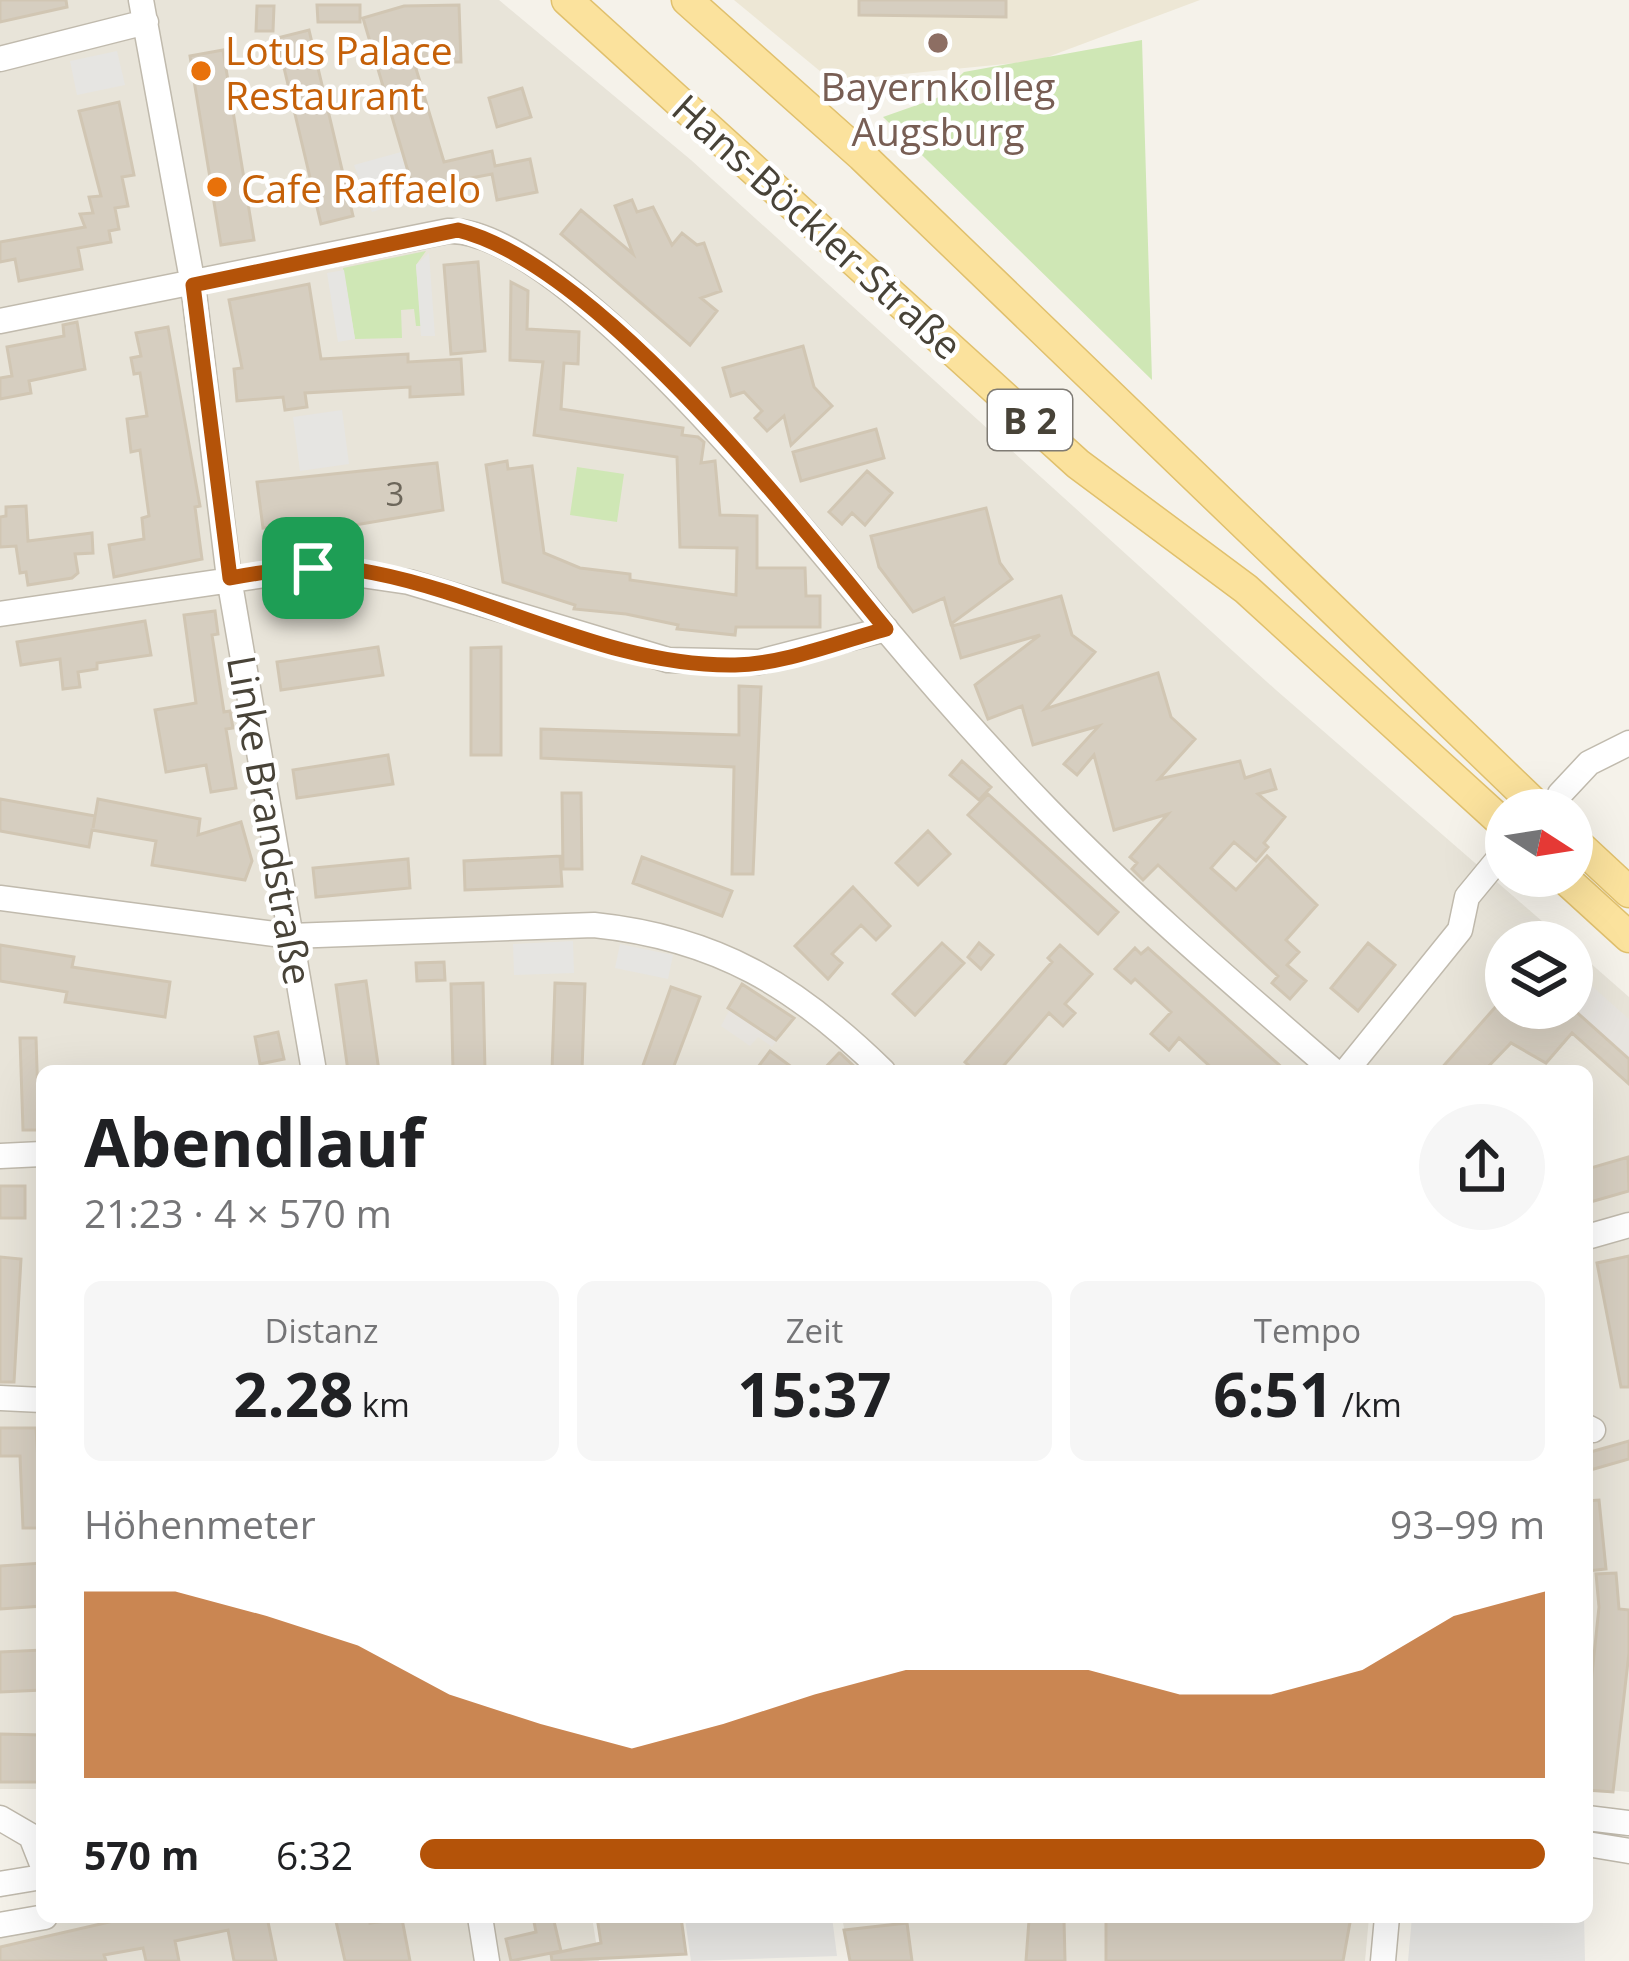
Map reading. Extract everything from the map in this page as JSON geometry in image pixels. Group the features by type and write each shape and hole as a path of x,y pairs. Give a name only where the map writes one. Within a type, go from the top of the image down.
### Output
{"main road":[{"name":"Hans-Böckler-Straße","path":"567,0 1078,464 1246,590 1485,807"},
{"name":"Hans-Böckler-Straße","path":"687,0 835,130 1537,789"},
{"path":"1593,859 1629,892"},
{"path":"1585,897 1629,937"}],"street":[{"path":"0,59 143,11"},
{"name":"Linke Brandstraße","path":"143,11 193,285 230,578 313,1065"},
{"path":"0,321 448,231 492,239 530,258 683,393 886,629 1087,850 1327,1065"},
{"path":"0,614 300,568 372,572 625,651 707,664 770,660 886,629"},
{"path":"1564,789 1589,763 1629,743"},
{"path":"1351,1065 1460,930 1467,897 1485,875"},
{"path":"0,898 290,936 540,926 642,932 688,943 760,972 812,1004 877,1065"},
{"path":"0,1156 36,1154"},
{"path":"1593,1236 1629,1225"},
{"path":"0,1398 36,1400"},
{"path":"0,1818 31,1836 36,1849"},
{"path":"1593,1819 1629,1823"},
{"path":"1593,1845 1629,1851"},
{"path":"0,1884 36,1878"},
{"path":"0,1925 36,1919"},
{"path":"481,1923 487,1961"},
{"path":"1383,1961 1386,1923"}],"shaded area":[{"path":"0,0 499,0 691,160 1276,690 1485,872 1485,897 1514,897 1542,921 1485,921 1485,1029 1593,1029 1593,965 1629,997 1629,1792 1593,1789 1593,1065 36,1065 36,1789 0,1789"},
{"name":"Bayernkolleg Augsburg","path":"734,0 1200,0 1037,61 832,81"},
{"path":"117,51 125,85 77,95 70,61"},
{"path":"401,152 414,199 372,212 354,165"},
{"path":"429,253 435,336 421,336 416,265"},
{"path":"344,270 355,339 338,342 327,273"},
{"path":"342,410 349,464 300,471 293,417"},
{"path":"573,941 574,973 514,975 513,944"},
{"path":"620,944 673,955 668,979 615,968"},
{"path":"743,984 794,1018 772,1047 758,1037 750,1046 721,1026"},
{"path":"1593,987 1629,1019 1629,1059 1593,1027"},
{"path":"49,1923 593,1923 599,1961 0,1961 0,1932"},
{"path":"686,1923 833,1923 837,1956 691,1961"},
{"path":"843,1923 1368,1923 1365,1961 850,1961"},
{"path":"1411,1923 1584,1923 1585,1961 1408,1961"}],"green space":[{"path":"1142,40 1152,380 883,117 937,98 964,72"},
{"path":"426,251 416,265 421,326 416,326 414,309 401,310 402,338 355,339 343,268"},
{"path":"577,467 624,474 617,522 570,515"}],"building":[{"path":"0,0 66,0 67,7 0,22"},
{"path":"859,0 1006,0 1006,17 859,15"},
{"path":"317,5 360,5 360,22 318,22"},
{"path":"459,5 461,62 414,62 444,162 492,151 495,166 530,159 537,192 497,200 492,174 450,182 452,192 417,202 363,18 404,6"},
{"path":"257,6 274,6 273,31 256,31"},
{"path":"309,30 353,216 321,224 277,38"},
{"path":"223,50 254,240 221,245 190,56"},
{"path":"522,88 531,117 497,127 489,98"},
{"path":"119,102 134,175 122,177 128,206 115,208 119,229 109,231 111,242 78,248 82,269 19,281 15,259 0,262 0,242 85,227 80,214 93,213 89,197 101,196 79,111"},
{"path":"632,200 637,212 653,207 672,245 682,233 697,245 704,243 721,291 701,298 717,311 690,345 561,234 581,210 633,254 615,206"},
{"path":"478,262 485,351 451,354 444,265"},
{"path":"511,282 528,291 527,329 579,332 578,364 564,363 561,409 683,428 682,435 704,442 701,463 715,461 720,515 757,516 757,568 805,568 806,596 820,596 820,627 736,627 735,635 677,629 678,625 626,614 574,609 575,605 503,582 486,465 507,461 508,469 532,466 544,553 580,568 630,574 630,580 736,595 737,548 680,547 677,457 534,435 543,362 510,360"},
{"path":"309,284 321,359 408,354 408,362 461,359 463,394 410,397 410,387 305,393 307,407 285,410 283,397 237,401 234,369 242,368 229,300"},
{"path":"77,322 85,369 29,381 31,393 0,399 0,378 12,376 7,347 64,336 63,325"},
{"path":"168,327 200,506 195,507 202,559 114,577 109,545 144,539 142,518 149,516 140,450 131,452 127,419 147,416 140,373 134,374 131,358 141,356 136,333"},
{"path":"803,346 814,387 832,406 791,445 784,416 767,431 755,418 762,411 744,392 731,396 723,368"},
{"path":"876,429 884,458 801,481 793,452"},
{"path":"437,463 443,510 314,532 313,522 263,528 257,482"},
{"path":"867,471 892,493 865,525 852,513 842,524 829,512"},
{"path":"26,506 28,541 92,533 93,553 75,554 78,573 72,578 28,585 26,572 20,573 16,546 0,547 0,517 6,516 6,507"},
{"path":"986,508 1000,563 1012,579 951,624 944,598 913,612 879,567 871,536"},
{"path":"1061,596 1072,635 1095,652 1045,709 1158,673 1171,717 1195,739 1159,779 1240,761 1245,778 1270,770 1276,789 1258,794 1285,817 1264,843 1268,847 1256,861 1234,842 1211,868 1236,890 1267,856 1317,905 1286,940 1299,952 1287,965 1306,981 1290,999 1272,983 1278,976 1158,865 1143,880 1132,869 1137,863 1130,857 1168,814 1114,830 1094,755 1077,775 1064,764 1099,726 1033,745 1022,706 988,719 975,685 1040,635 961,658 952,626"},
{"path":"215,611 218,634 212,635 224,712 230,711 233,728 226,729 236,788 211,792 206,765 166,772 155,710 196,703 184,615"},
{"path":"145,621 151,655 97,663 97,669 78,672 80,687 63,689 60,659 21,665 17,642"},
{"path":"378,647 383,675 281,690 277,662"},
{"path":"501,647 501,755 471,755 471,648"},
{"path":"739,686 761,687 753,874 732,874 734,767 541,758 541,729 739,735"},
{"path":"388,755 393,784 297,798 293,770"},
{"path":"962,761 991,787 979,800 950,775"},
{"path":"562,793 581,793 582,869 563,869"},
{"path":"988,794 1118,912 1098,934 968,815"},
{"path":"0,799 95,816 93,828 98,799 200,819 198,835 241,822 252,861 245,880 152,865 156,841 92,830 89,847 0,831"},
{"path":"928,831 950,854 918,885 896,863"},
{"path":"560,856 562,886 465,890 464,861"},
{"path":"642,857 732,891 722,916 633,883"},
{"path":"408,859 410,888 316,897 313,868"},
{"path":"853,887 890,926 876,940 861,925 832,954 842,963 828,979 795,946"},
{"path":"942,943 964,963 915,1015 893,994"},
{"path":"979,943 993,955 981,969 968,957"},
{"path":"1368,943 1395,965 1358,1011 1331,988"},
{"path":"0,945 74,957 72,967 170,982 165,1017 65,1002 67,992 0,981"},
{"path":"1060,945 1092,974 1065,1004 1075,1013 1063,1026 1049,1013 1004,1065 968,1065 965,1062 1052,962 1048,958"},
{"path":"1135,948 1141,954 1148,948 1279,1065 1208,1065 1179,1038 1169,1050 1151,1034 1171,1012 1135,979 1131,983 1115,969"},
{"path":"444,962 445,980 417,981 416,963"},
{"path":"366,981 378,1065 347,1065 336,985"},
{"path":"483,983 485,1065 453,1065 451,984"},
{"path":"555,983 585,984 582,1065 552,1065"},
{"path":"742,984 794,1018 776,1040 728,1008"},
{"path":"671,987 700,997 674,1065 643,1065"},
{"path":"1485,1019 1485,1029 1593,1027 1629,1059 1629,1084 1572,1033 1546,1063 1511,1043 1490,1065 1444,1065"},
{"path":"278,1032 284,1059 260,1064 255,1037"},
{"path":"20,1038 36,1038 36,1130 23,1130"},
{"path":"770,1051 789,1065 760,1065"},
{"path":"840,1053 853,1065 828,1065"},
{"path":"1628,1157 1629,1191 1593,1201 1593,1167"},
{"path":"0,1186 25,1186 25,1218 0,1218"},
{"path":"1629,1256 1629,1387 1621,1387 1597,1263"},
{"path":"0,1257 21,1259 14,1382 0,1382"},
{"path":"0,1428 36,1428 36,1528 23,1528 20,1456 0,1456"},
{"path":"1629,1441 1629,1459 1593,1469 1593,1451"},
{"path":"1593,1500 1599,1500 1606,1569 1593,1570"},
{"path":"36,1563 36,1606 0,1609 0,1566"},
{"path":"1616,1573 1619,1609 1629,1610 1629,1653 1613,1792 1593,1790 1596,1574"},
{"path":"36,1650 36,1690 0,1692 0,1652"},
{"path":"0,1734 36,1735 36,1782 0,1782"},
{"path":"105,1923 268,1923 276,1961 234,1961 228,1930 175,1941 179,1961 146,1961 143,1948 104,1955 106,1961 0,1961 0,1947"},
{"path":"336,1923 403,1923 410,1961 345,1961"},
{"path":"534,1923 554,1923 561,1951 511,1961 506,1939 536,1932"},
{"path":"598,1923 682,1923 686,1954 552,1961 551,1954 601,1943"},
{"path":"907,1923 912,1961 850,1961 844,1930"},
{"path":"1029,1923 1064,1923 1065,1961 1026,1961"},
{"path":"1106,1923 1350,1923 1343,1961 1106,1961"}],"place":[{"name":"Bayernkolleg Augsburg","path":"938,43"},
{"name":"Lotus Palace Restaurant","path":"201,71"},
{"name":"Cafe Raffaelo","path":"217,187"}],"route":[{"path":"458,230 492,239 530,258 683,393 781,501 886,629 739,665 668,660 577,637 409,581 372,572 313,568 230,578 193,285 458,230"}]}
